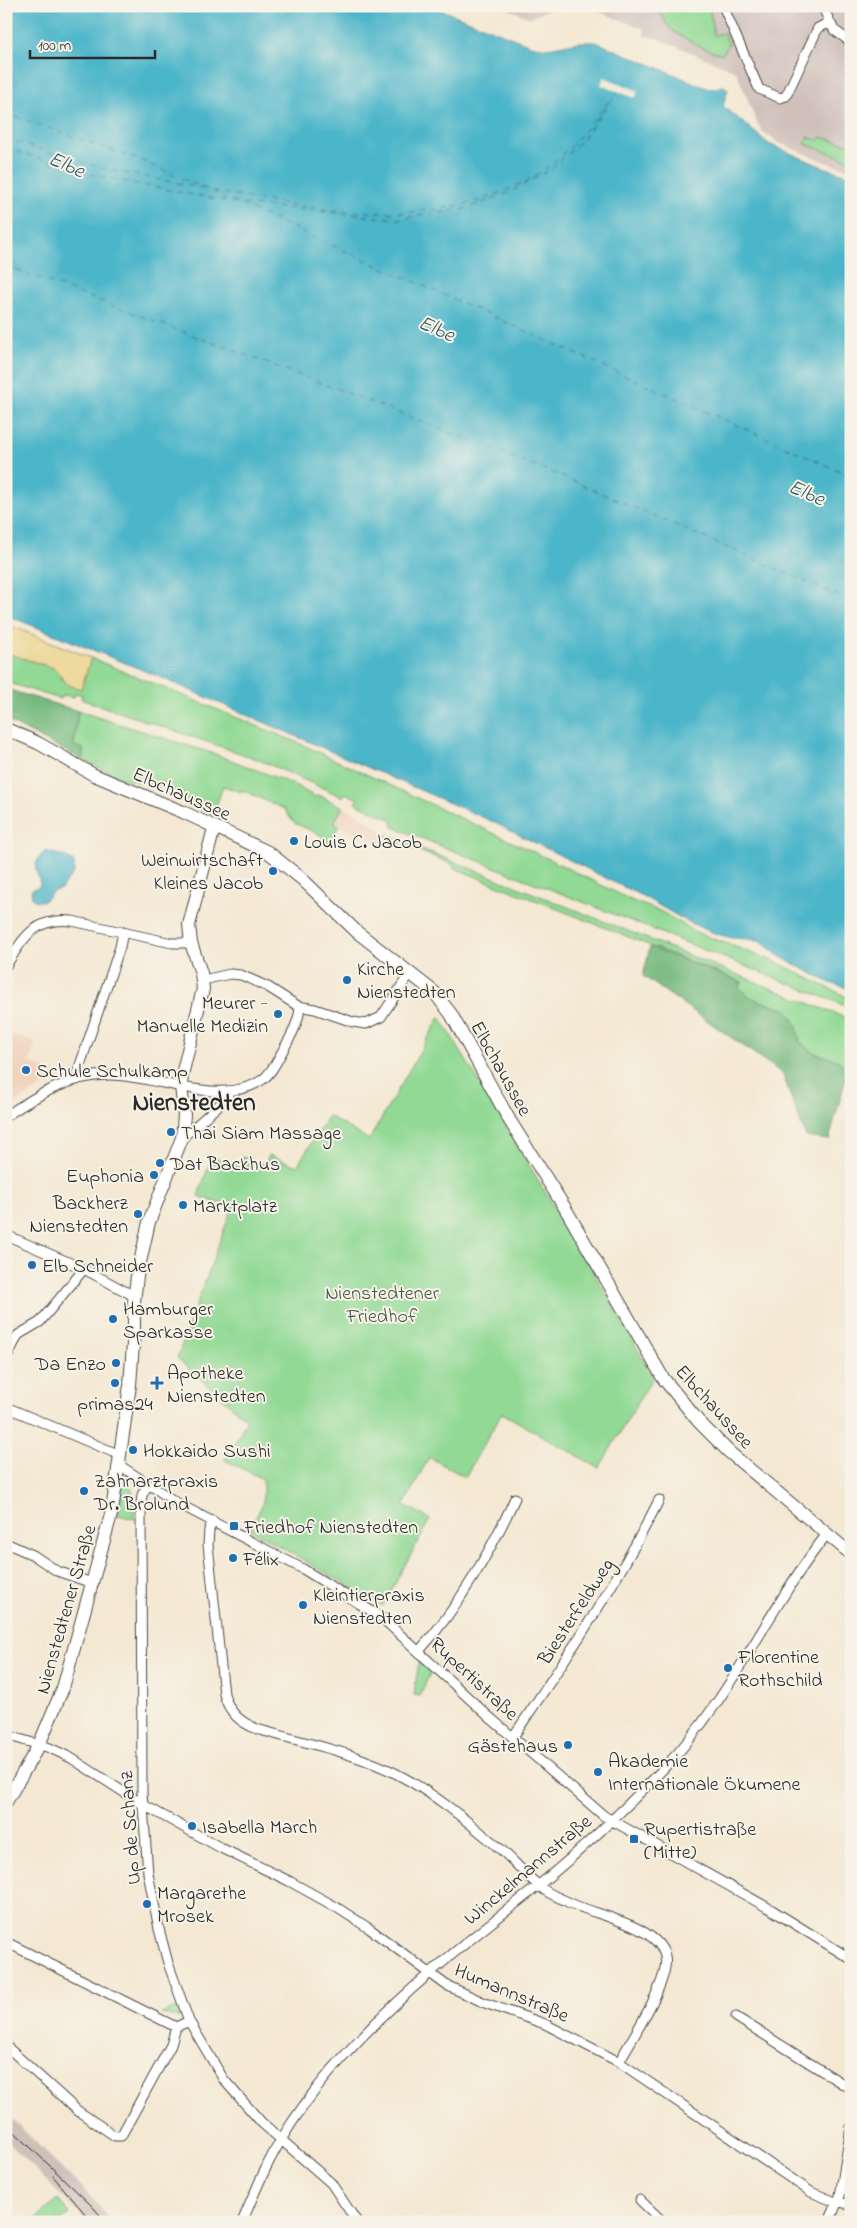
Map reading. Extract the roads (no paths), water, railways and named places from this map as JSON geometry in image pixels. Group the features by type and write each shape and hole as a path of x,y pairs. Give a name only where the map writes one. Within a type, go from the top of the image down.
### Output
{"main road":[{"name":"Elbchaussee","path":"6,729 38,743 94,776 183,812 275,856 302,879 344,921 434,992 451,1014 510,1121 565,1208 663,1378 699,1422 729,1452 851,1554"},
{"path":"203,980 189,934 191,917 214,828"},
{"name":"Nienstedtener Straße","path":"6,1802 39,1745 63,1688 112,1511 131,1374 134,1296 149,1222 182,1138 184,1115 181,1085 185,1062 202,998 203,980"}],"street":[{"path":"723,6 759,89 780,98 786,96 818,28 830,22"},
{"path":"822,6 834,30 849,41"},
{"path":"6,966 28,934 49,922 72,921 172,943 191,943"},
{"path":"77,1080 78,1071 120,947 123,932"},
{"path":"203,980 230,974 241,975 268,987 300,1007 315,1009 359,1024 369,1024 384,1014 410,973"},
{"path":"6,1116 52,1089 77,1080 110,1075 181,1085 193,1089 229,1091 263,1080 294,1031 300,1007"},
{"path":"182,1138 228,1097 229,1091"},
{"path":"6,1235 84,1269 134,1296"},
{"path":"6,1359 18,1334 40,1322 84,1269"},
{"name":"Rupertistraße","path":"6,1407 120,1460 148,1484 179,1504 358,1602 381,1617 595,1810 772,1910 851,1959"},
{"name":"Up de Schanz","path":"148,1484 142,1495 141,1504 142,1804 146,1860 153,1904 168,1964 189,2021 224,2080 245,2106 331,2184 357,2222"},
{"path":"419,1651 444,1621 459,1598 506,1518 515,1498"},
{"name":"Biesterfeldweg","path":"513,1737 611,1590 647,1528 659,1500"},
{"path":"213,1521 208,1538 211,1579 224,1694 234,1715 244,1723 257,1729 352,1756 398,1775 460,1816 499,1848 544,1890 569,1903 602,1914 651,1936 663,1948 666,1964 661,1984 619,2062"},
{"name":"Winckelmannstraße","path":"242,2222 264,2170 281,2140 340,2063 380,2020 430,1974 487,1924 539,1885 612,1821 666,1767 695,1734 796,1576 827,1534"},
{"path":"6,1543 33,1555 57,1571 92,1583"},
{"name":"Humannstraße","path":"6,1735 39,1745 75,1760 142,1804 221,1848 289,1881 336,1907 370,1929 430,1974 458,1991 545,2024 619,2062 805,2188 828,2200 851,2204"},
{"path":"6,1942 176,2027"},
{"path":"736,2016 851,2089"},
{"path":"6,2046 78,2111 115,2136 121,2136 171,2045 176,2027 189,2021"},
{"path":"829,2222 839,2201 851,2127"},
{"path":"640,2200 664,2222"}],"water":[{"name":"Elbe","path":"6,6 432,6 530,45 548,48 579,42 596,42 709,89 724,86 728,89 723,106 769,144 823,167 851,176 851,989 830,983 779,956 761,942 716,934 686,921 646,898 489,820 155,675 6,615"},
{"path":"45,851 64,856 74,862 74,872 61,889 53,891 44,901 36,901 32,898 31,890 40,886 36,866"}],"tram line":[{"path":"6,2124 92,2206 106,2222"},
{"path":"53,2176 92,2222"}],"place":[{"name":"Louis C. Jacob","path":"294,841"},
{"name":"Weinwirtschaft Kleines Jacob","path":"273,871"},
{"name":"Kirche Nienstedten","path":"347,980"},
{"name":"Meurer - Manuelle Medizin","path":"278,1014"},
{"name":"Schule Schulkamp","path":"26,1070"},
{"name":"Thai Siam Massage","path":"171,1132"},
{"name":"Dat Backhus","path":"160,1163"},
{"name":"Euphonia","path":"154,1175"},
{"name":"Marktplatz","path":"183,1205"},
{"name":"Backherz Nienstedten","path":"138,1214"},
{"name":"Elb Schneider","path":"32,1265"},
{"name":"Hamburger Sparkasse","path":"113,1319"},
{"name":"Da Enzo","path":"116,1363"},
{"name":"primas24","path":"115,1383"},
{"name":"Apotheke Nienstedten","path":"157,1383"},
{"name":"Hokkaido Sushi","path":"133,1450"},
{"name":"Zahnarztpraxis Dr. Brolund","path":"84,1491"},
{"name":"Friedhof Nienstedten","path":"234,1526"},
{"name":"Félix","path":"233,1558"},
{"name":"Kleintierpraxis Nienstedten","path":"303,1605"},
{"name":"Florentine Rothschild","path":"728,1668"},
{"name":"Gästehaus","path":"568,1745"},
{"name":"Akademie Internationale Ökumene","path":"598,1772"},
{"name":"Isabella March","path":"192,1826"},
{"name":"Rupertistraße (Mitte)","path":"634,1839"},
{"name":"Margarethe Mrosek","path":"147,1904"}],"district":[{"name":"Nienstedten","path":"194,1101"}],"park label":[{"name":"Nienstedtener Friedhof","path":"382,1304"}]}
